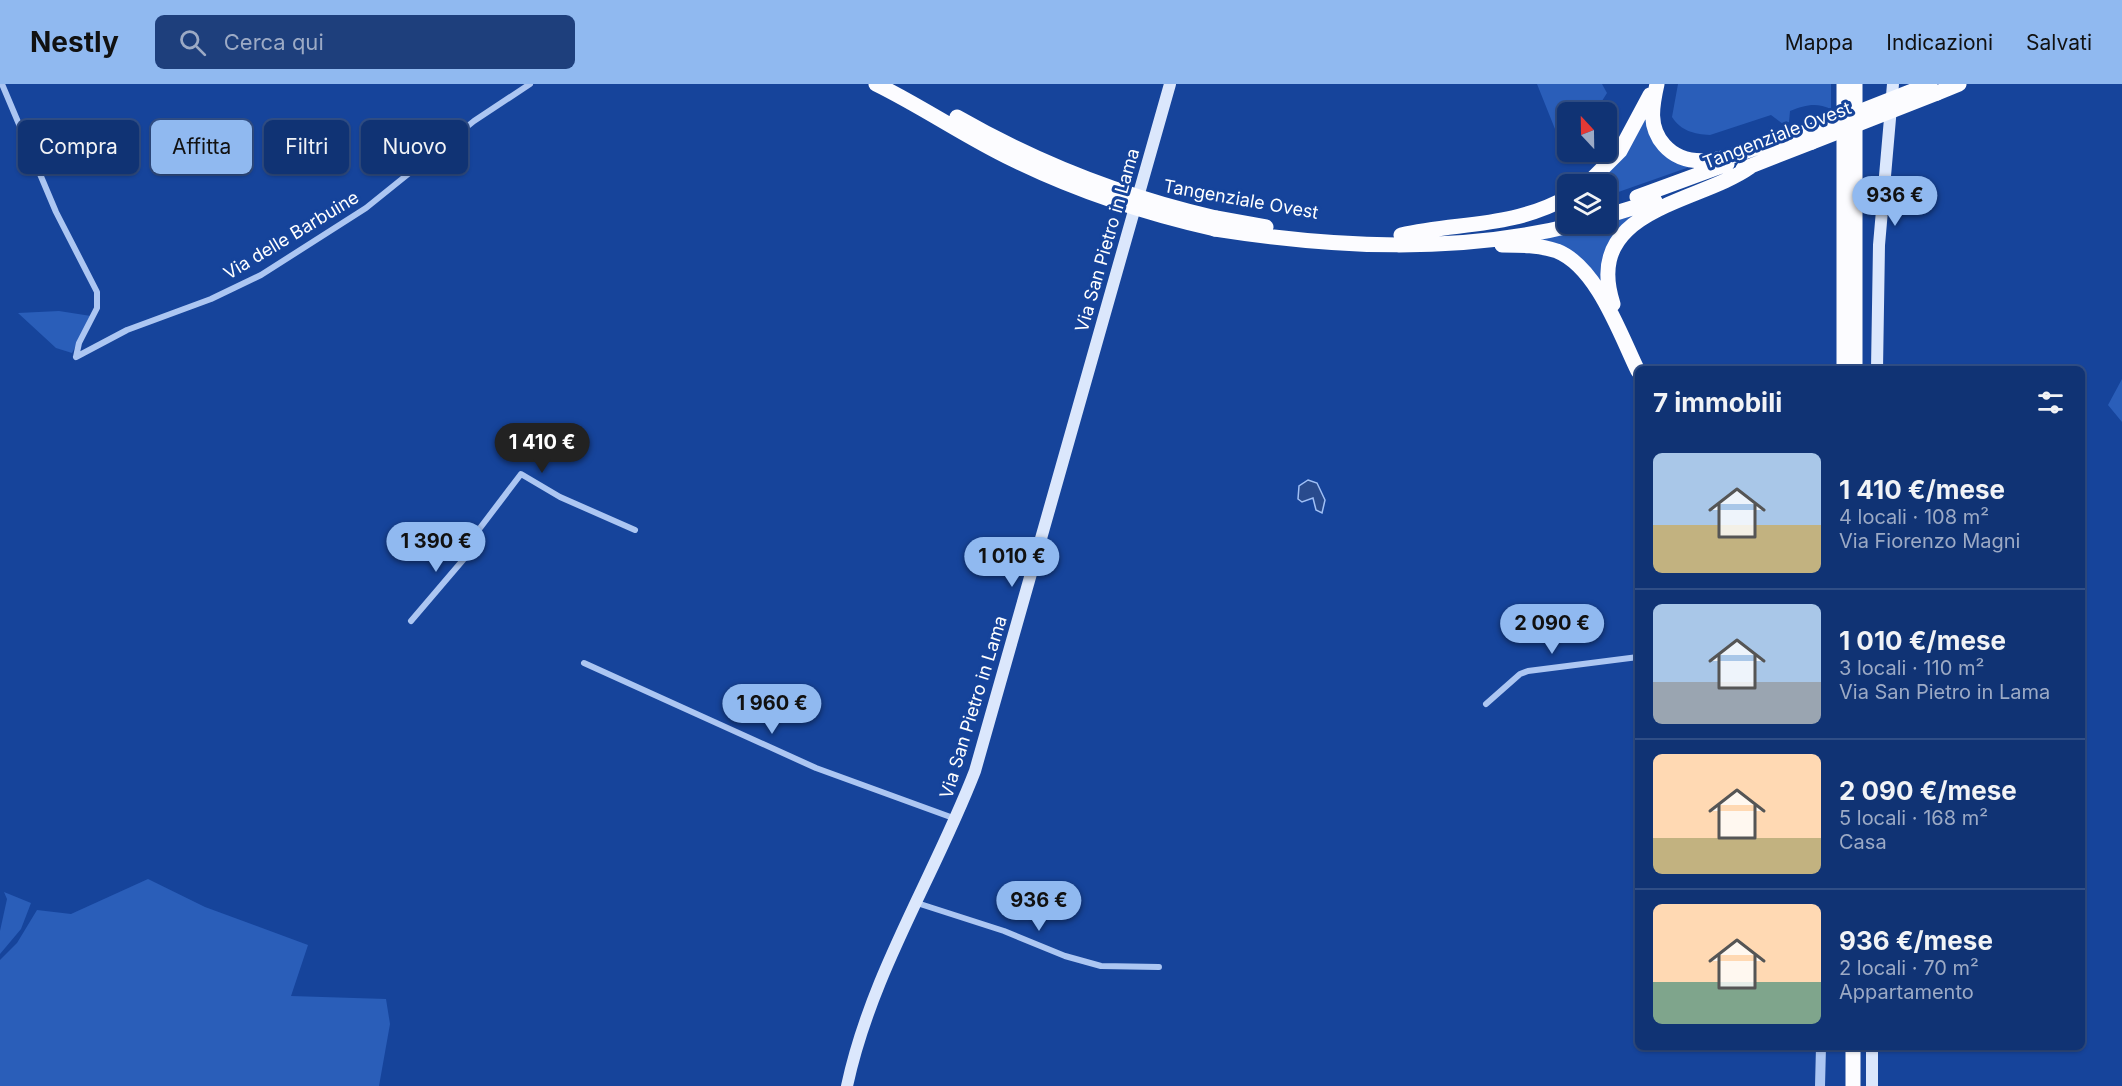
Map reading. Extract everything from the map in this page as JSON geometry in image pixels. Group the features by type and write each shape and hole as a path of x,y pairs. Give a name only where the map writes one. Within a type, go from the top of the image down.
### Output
{"highway":[{"name":"Tangenziale Ovest","path":"876,84 1012,159 1071,186 1121,205 1322,244 1422,245 1497,238 1557,228"},
{"name":"Tangenziale Ovest","path":"898,84 1006,144 1057,168 1215,224 1321,233 1401,236 1495,229 1557,218"},
{"path":"1656,84 1652,104 1655,130 1669,151 1681,158 1695,161 1717,160 1792,134 1810,137"},
{"path":"1599,174 1625,144 1656,84"},
{"path":"1844,84 1844,366"},
{"path":"1855,84 1855,366"},
{"name":"Tangenziale Ovest","path":"1617,203 1810,137 1933,88 1959,84"},
{"name":"Tangenziale Ovest","path":"1617,212 1750,166 1810,137"},
{"path":"1629,352 1607,286 1609,268 1618,244 1632,225 1648,212 1719,183 1750,166"},
{"path":"1401,236 1512,220 1557,203"},
{"path":"1422,245 1445,248 1498,245 1535,246 1569,257 1578,263 1593,283 1636,366"},
{"path":"1843,1050 1843,1086"},
{"path":"1853,1050 1853,1086"}],"main road":[{"name":"Via San Pietro in Lama","path":"847,1086 873,999 956,819 991,720 1170,84"},
{"path":"1877,366 1879,245 1893,84"},
{"path":"1872,1050 1872,1086"}],"street":[{"name":"Via delle Barbuine","path":"2,84 56,212 97,292 97,308 79,343 76,357 127,330 211,299 261,275 372,204 474,121 530,84"},
{"path":"411,621 469,553 477,532 521,474 560,497 635,530"},
{"path":"1486,704 1520,674 1528,671 1635,657"},
{"path":"584,663 816,768 956,819"},
{"path":"917,903 1004,931 1065,956 1101,966 1159,967"},
{"path":"1820,1086 1821,1050"}],"shaded area":[{"path":"1537,84 1602,84 1607,93 1601,102 1557,102 1557,129"},
{"path":"1678,84 1831,84 1831,109 1815,105 1806,106 1790,111 1789,122 1783,124 1771,115 1710,135 1699,134 1684,129 1672,117"},
{"path":"1646,117 1647,124 1698,164 1617,192 1617,174 1604,174 1633,142"},
{"path":"1638,212 1617,232 1617,217"},
{"path":"1557,232 1557,234 1615,234 1603,263 1602,285 1594,277 1527,239"},
{"path":"59,311 91,316 72,353 56,348 18,313"},
{"path":"2122,379 2122,422 2108,405"},
{"path":"1308,480 1317,483 1325,500 1322,513 1316,510 1313,498 1302,502 1298,499 1299,486"},
{"path":"148,879 205,907 308,945 291,996 386,999 390,1024 379,1086 0,1086 0,960 17,943 37,910 71,914"},
{"path":"4,892 31,903 21,929 0,954 0,931 7,899"}]}
